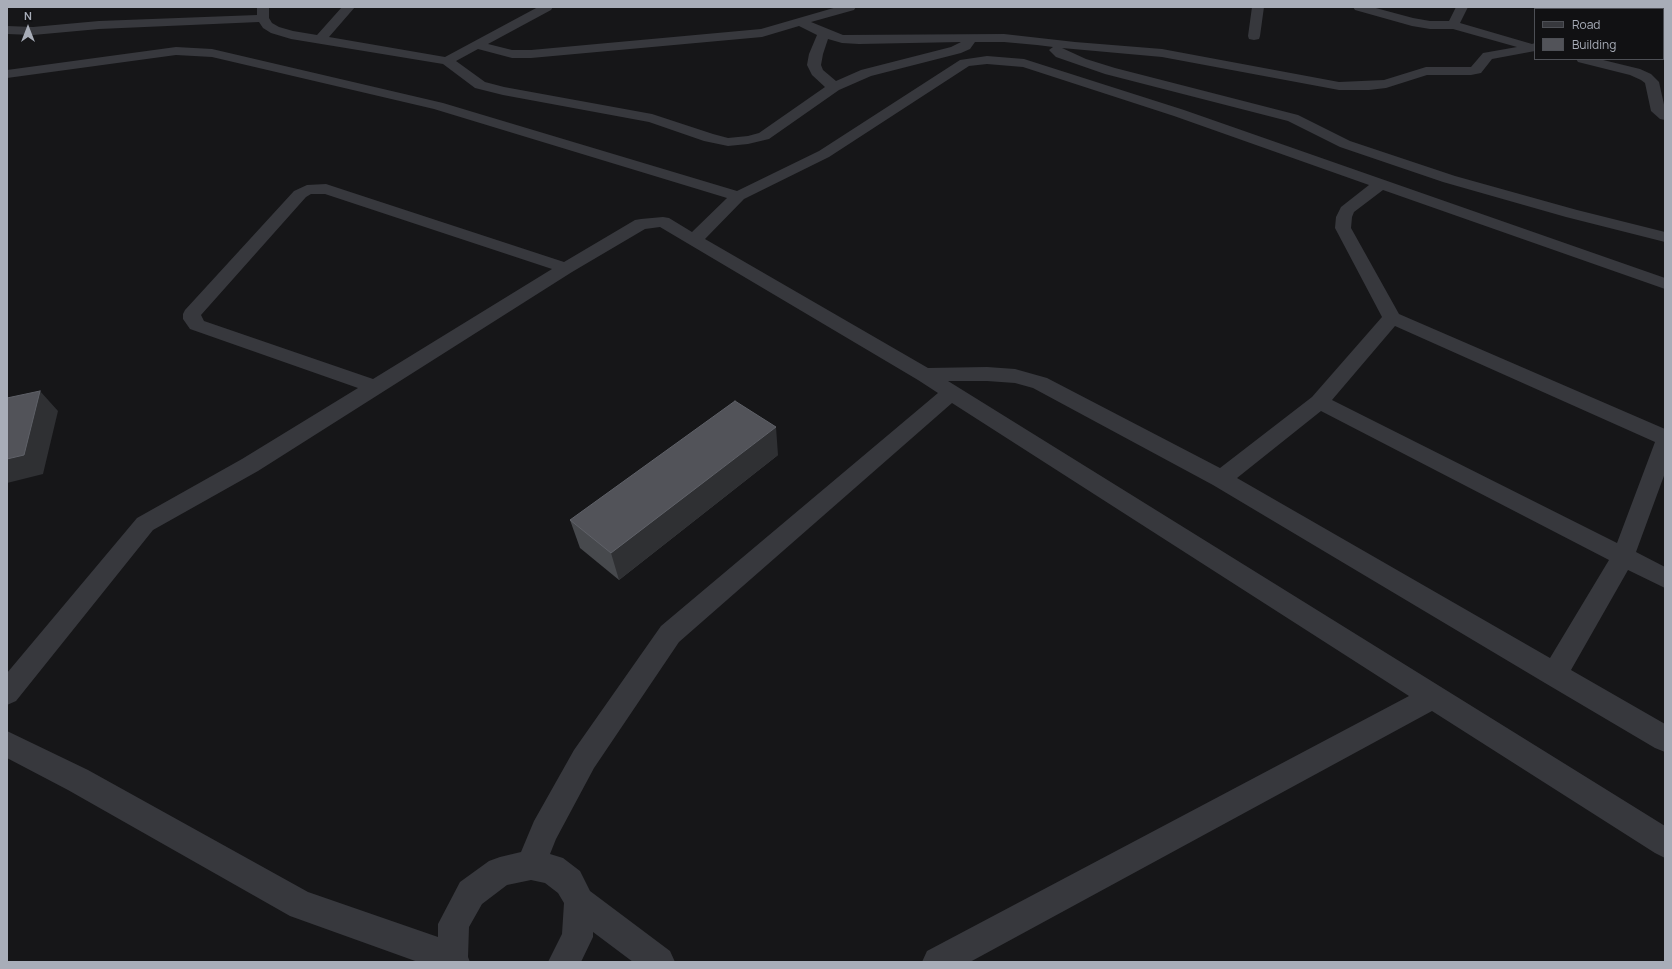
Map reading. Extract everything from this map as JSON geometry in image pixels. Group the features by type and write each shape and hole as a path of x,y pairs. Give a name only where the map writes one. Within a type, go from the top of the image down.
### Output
{"street":[{"path":"320,40 350,7"},
{"path":"447,61 547,7"},
{"path":"820,7 837,11"},
{"path":"477,45 512,54 531,54 762,33 850,7"},
{"path":"1254,36 1258,7"},
{"path":"1359,7 1412,22 1430,25 1453,25 1534,47"},
{"path":"1453,25 1462,7"},
{"path":"7,30 33,31 263,13 268,25 275,30 320,40 447,61 480,85 503,91 652,118 709,138 728,142 748,140 764,136 834,87 866,72 961,48 965,46 972,38"},
{"path":"800,22 824,34 842,39 1004,38 1075,46 1162,53 1339,86 1369,86 1386,84 1426,71 1471,71 1476,70 1488,56 1534,47"},
{"path":"824,34 816,54 814,65 817,72 834,87"},
{"path":"1045,42 1061,54 1110,72 1293,118 1345,144 1449,178 1572,214 1665,237"},
{"path":"7,74 176,51 212,53 438,106 738,196"},
{"path":"694,240 738,196 824,154 965,63 987,60 1024,63 1179,113 1665,284"},
{"path":"1587,60 1635,72 1646,77 1652,82 1658,111 1665,116"},
{"path":"1381,184 1347,210 1344,217 1343,228 1392,318 1665,438"},
{"path":"375,387 197,325 192,319 192,314 300,194 307,190 326,190 566,268"},
{"path":"7,693 145,524 250,465 566,268 641,224 663,222 926,375 951,393 1665,843"},
{"path":"1221,479 1319,402 1392,318"},
{"path":"926,375 987,374 1015,376 1040,383 1221,479 1665,739"},
{"path":"531,865 544,831 584,759 670,634 951,393"},
{"path":"1319,402 1665,578"},
{"path":"1554,675 1623,557 1665,443"},
{"path":"938,962 1433,697"},
{"path":"7,744 78,780 301,905 453,960 454,924 471,893 500,872 531,865 552,869 569,882 579,902 659,962"},
{"path":"564,962 577,937 579,902"}],"building":[{"path":"40,391 24,455 7,459 7,398"},
{"path":"735,401 776,427 611,553 570,520"}]}
